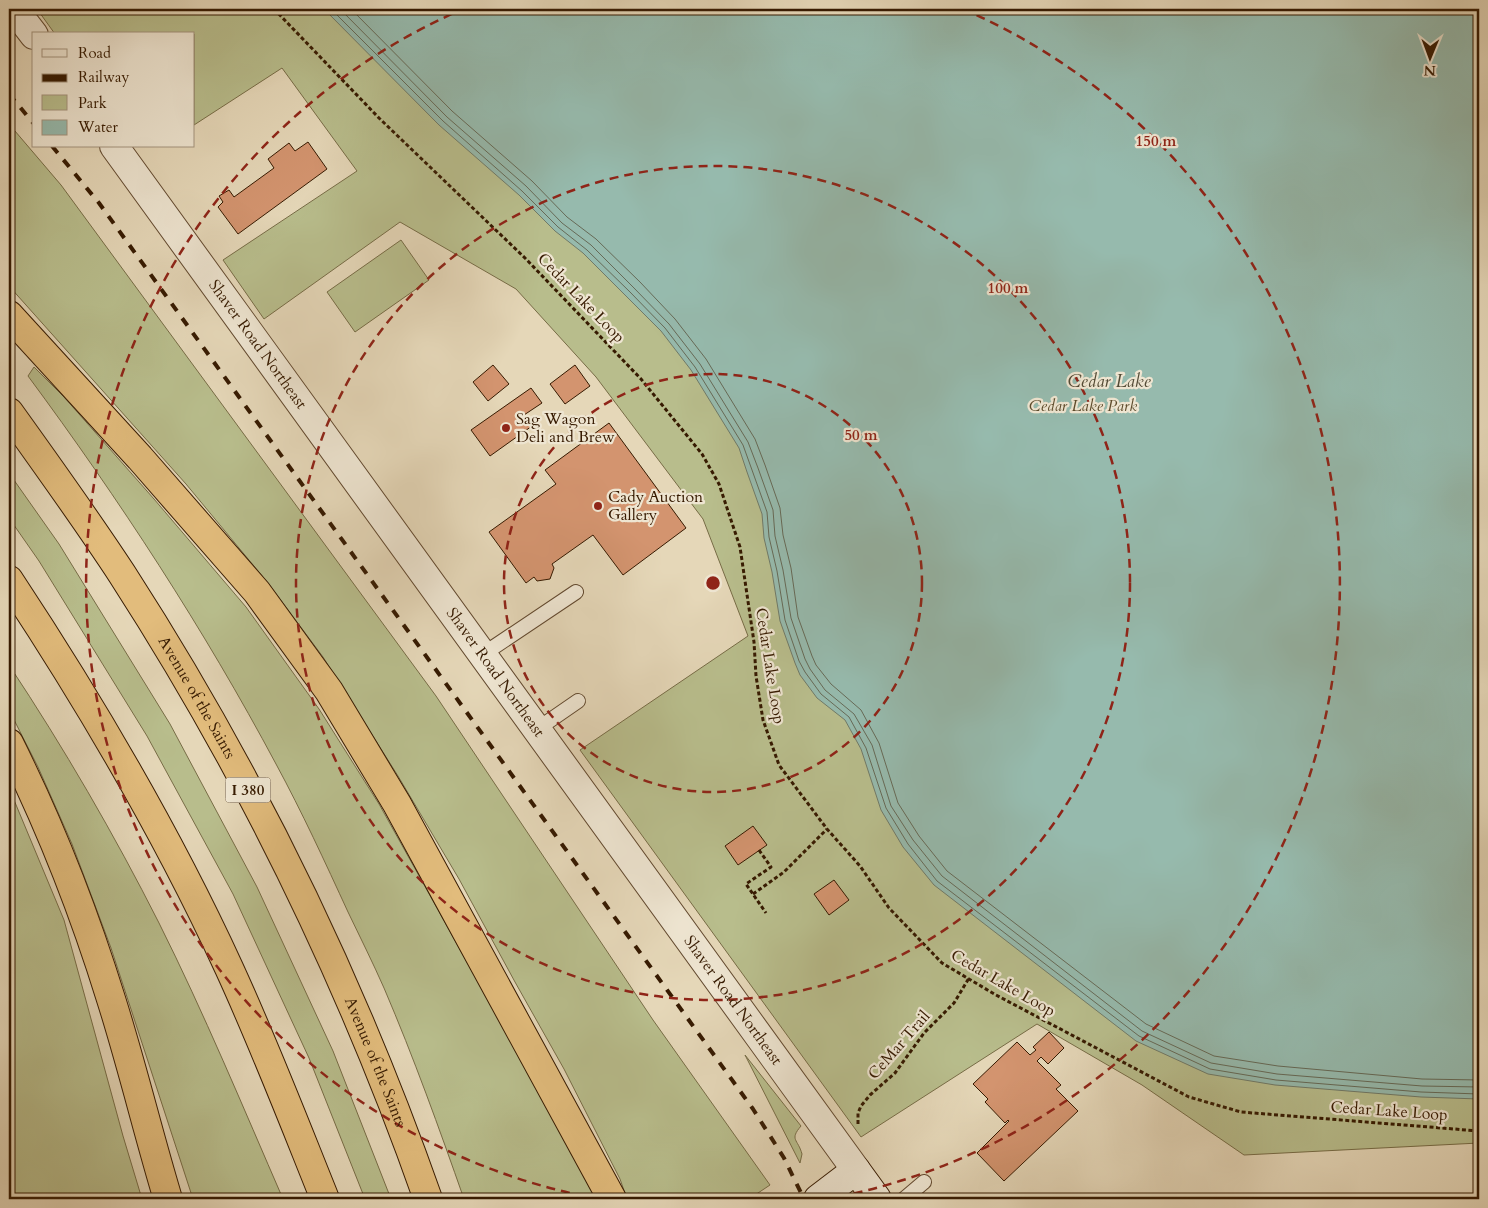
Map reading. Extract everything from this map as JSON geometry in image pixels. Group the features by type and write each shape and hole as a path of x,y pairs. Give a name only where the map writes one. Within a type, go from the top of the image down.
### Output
{"highway":[{"path":"9,315 140,458 257,592 329,691 397,804 612,1199"},
{"name":"Avenue of the Saints","path":"9,412 122,574 201,704 262,814 315,924 362,1030 428,1199"},
{"path":"9,580 108,739 172,854 233,976 325,1199"},
{"path":"9,743 35,795 81,913 111,1000 168,1199"}],"street":[{"path":"14,9 32,32"},
{"name":"Shaver Road Northeast","path":"115,148 877,1199"},
{"path":"818,1199 856,1170"}],"lane":[{"path":"482,655 576,592"},
{"path":"536,730 578,701"},
{"path":"904,1199 924,1182"}],"path":[{"name":"Cedar Lake Loop","path":"274,9 379,118 526,259 641,379 702,454 719,484 740,548 763,720 779,764 827,829 860,866 889,908 942,963 996,995 1189,1097 1241,1112 1479,1131"},
{"path":"753,894 784,872 827,829"},
{"path":"758,850 771,867 746,884 766,913"},
{"name":"CeMar Trail","path":"857,1131 858,1113 861,1106 870,1095 895,1073 924,1033 954,1003 969,978"}],"green space":[{"name":"Cedar Lake","path":"37,9 1479,9 1479,1143 1244,1155 1142,1085 1037,1024 861,1137 580,750 748,636 703,519 596,377 516,289 400,222 264,319 223,260 357,171 282,68 195,124 195,32 54,32"},
{"path":"9,124 61,185 436,696 653,1020 770,1185 749,1199 627,1199 620,1179 564,1069 459,879 398,776 323,657 268,583 186,484 9,286"},
{"path":"401,240 429,280 355,332 327,292"},
{"path":"34,367 64,397 246,607 319,709 379,804 550,1111 596,1199 464,1199 436,1119 384,988 286,782 190,614 127,517 28,376"},
{"path":"9,473 59,544 170,724 257,887 333,1051 391,1199 365,1199 309,1058 233,894 147,736 39,561 9,518"},
{"path":"9,665 88,792 159,923 207,1026 283,1199 193,1199 111,948 72,844 38,767 9,710"},
{"path":"9,788 64,920 142,1199 9,1199"},
{"path":"745,1055 801,1126 795,1137 802,1154 800,1163"}],"water":[{"name":"Cedar Lake","path":"324,9 1479,9 1479,1099 1421,1097 1275,1085 1208,1074 1136,1041 934,885 903,847 881,810 861,749 845,720 817,698 800,675 780,621 764,538 762,514 739,448 691,370 661,331 583,253 555,231 519,195 439,125"}],"building":[{"path":"308,142 327,169 238,234 218,207 223,202 219,196 229,190 234,197 274,168 268,159 289,143 295,151"},
{"path":"493,365 509,384 488,401 473,382"},
{"path":"575,365 590,386 565,404 550,384"},
{"path":"531,388 542,403 524,415 532,426 490,456 471,430"},
{"name":"Cady Auction Gallery","path":"609,423 686,528 623,575 593,535 552,564 554,568 550,579 537,581 534,577 526,583 489,532 556,484 545,470"},
{"path":"753,826 767,845 738,865 725,846"},
{"path":"834,880 849,900 829,915 814,894"},
{"path":"1049,1032 1064,1048 1048,1064 1041,1057 1037,1061 1061,1085 1056,1089 1078,1111 1004,1181 977,1153 1009,1121 1005,1123 985,1102 988,1099 973,1084 1017,1042 1030,1055 1036,1050 1033,1047"}],"railway":[{"path":"9,94 32,122"},
{"path":"54,148 99,203 753,1109 784,1158 804,1199"}],"place":[{"name":"Sag Wagon Deli and Brew","path":"506,428"},
{"name":"Cady Auction Gallery","path":"598,506"}],"park label":[{"name":"Cedar Lake Park","path":"1083,406"}]}
